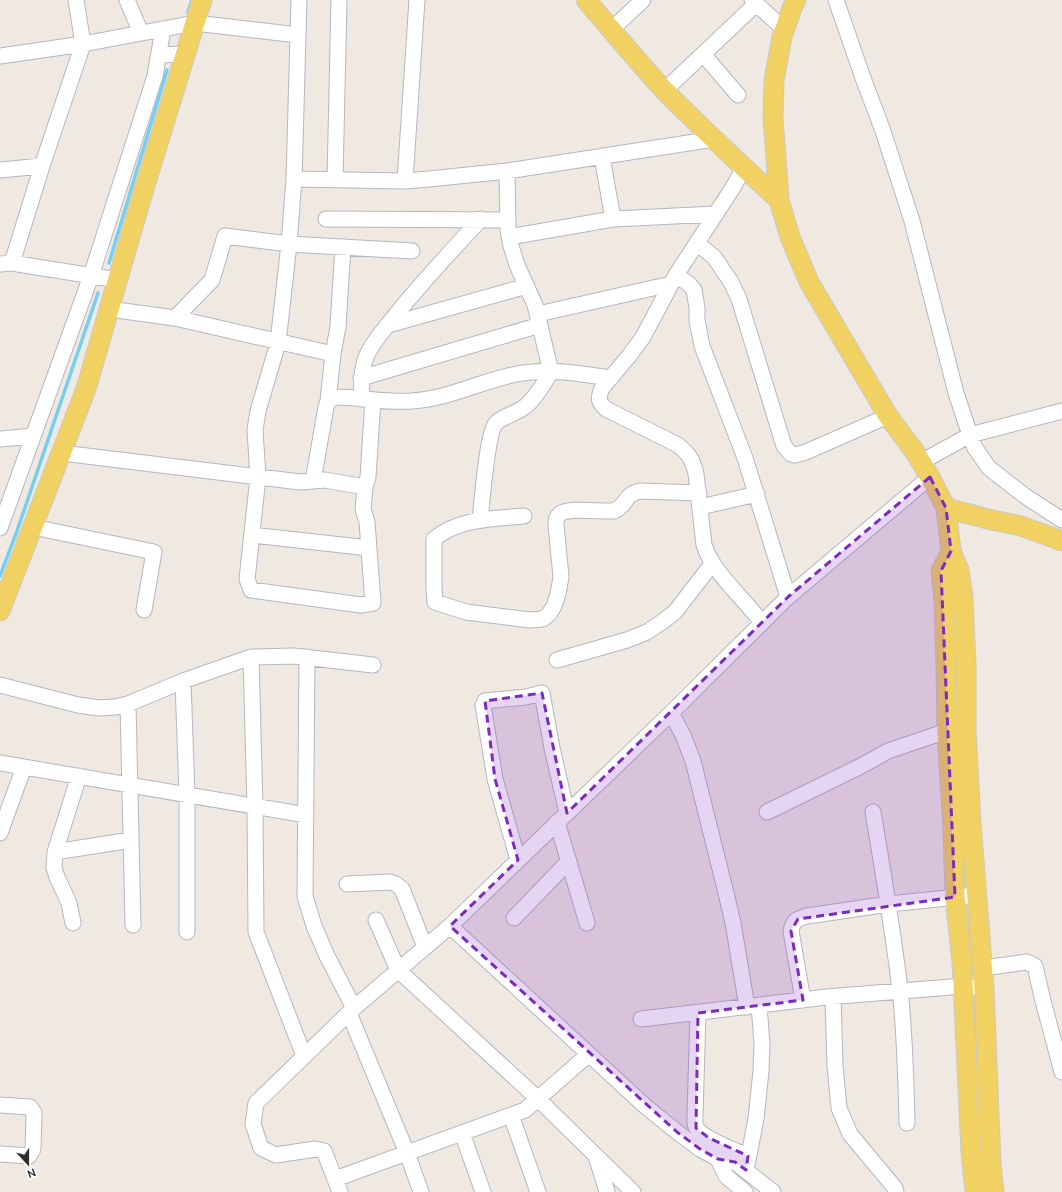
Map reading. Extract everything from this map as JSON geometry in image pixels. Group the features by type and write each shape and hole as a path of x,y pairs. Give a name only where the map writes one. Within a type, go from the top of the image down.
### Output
{"main road":[{"path":"0,611 86,389 143,192 202,0"},
{"path":"586,0 665,90 744,168 779,200"},
{"path":"796,0 785,30 774,80 773,116 779,200 790,237 809,282 888,416 925,469 946,508 951,551 959,570 966,664 966,730 971,823 983,968 991,1165 994,1192"},
{"path":"946,508 1021,526 1062,541"},
{"path":"951,551 941,571 944,600 955,897 962,962 971,1151 975,1192"}],"street":[{"path":"76,0 83,44 42,166 6,263 118,280"},
{"path":"127,0 141,33"},
{"path":"299,0 294,179 289,244 278,343 258,411 255,430 258,477 247,579 251,590 361,605 373,603 367,522 363,509 368,477 367,400 361,378 363,366 377,339 388,325 426,279 481,219"},
{"path":"335,180 339,0"},
{"path":"405,181 417,0"},
{"path":"612,29 643,0"},
{"path":"836,0 883,131 912,221 956,393 975,448 989,468 1025,496 1062,520"},
{"path":"665,90 754,2 785,30"},
{"path":"0,56 83,44 195,23 298,35"},
{"path":"0,528 91,276 155,76 163,29"},
{"path":"159,55 185,54"},
{"path":"703,54 738,95"},
{"path":"294,179 405,181 507,172 714,139"},
{"path":"602,157 613,219"},
{"path":"0,170 42,166"},
{"path":"744,168 674,280 643,337 602,388 599,400 601,405 606,409 678,445 686,451 694,463 704,544 707,554 712,564 762,622"},
{"path":"480,520 489,442 492,429 496,422 524,408 532,400 551,372 539,319 532,297 517,265 509,237 507,172"},
{"path":"509,237 613,219 716,214"},
{"path":"326,219 508,220"},
{"path":"175,318 212,280 225,236 289,244 412,251"},
{"path":"697,243 714,257 731,282 739,298 784,446 790,454 795,455 806,452 888,416"},
{"path":"314,481 328,401 333,354 338,327 344,247"},
{"path":"361,378 539,319 674,280 689,284 694,290 697,320 702,346 745,458 788,597"},
{"path":"388,325 527,286"},
{"path":"109,309 175,318 278,343 333,354"},
{"path":"328,401 336,397 392,402 412,402 445,396 512,375 530,372 551,372 611,378"},
{"path":"588,1054 525,1110 407,1153 338,1185 324,1151 315,1149 276,1155 261,1148 253,1124 256,1102 351,1010 450,926 671,713 762,622 925,469 970,435 1062,411"},
{"path":"0,439 33,436"},
{"path":"62,453 300,482 325,480 366,487"},
{"path":"524,516 480,520 454,527 440,534 434,539 435,602 466,612 530,620 543,619 549,614 554,606 558,594 560,576 556,525 557,518 563,512 571,510 614,511 619,509 624,504 627,497 640,491 699,500 757,494"},
{"path":"33,527 154,552 144,610"},
{"path":"252,535 369,548"},
{"path":"557,660 627,640 647,632 675,612 712,564"},
{"path":"0,685 78,705 99,708 128,704 183,681 251,657 294,656 372,665"},
{"path":"251,657 256,806 256,932 304,1056"},
{"path":"308,657 305,896 314,926 351,1010 421,1192"},
{"path":"183,681 187,795 187,932"},
{"path":"518,860 494,779 483,705 484,701 526,697 542,693 569,862 587,923"},
{"path":"128,704 133,925"},
{"path":"671,713 683,735 693,761 728,897 762,1044 756,1119 747,1163"},
{"path":"767,812 859,767 888,751 948,731 966,730"},
{"path":"0,763 306,815"},
{"path":"0,833 24,767"},
{"path":"73,923 69,903 56,877 54,868 55,852 79,776"},
{"path":"873,812 889,904 900,991 907,1087 907,1124"},
{"path":"55,852 131,840"},
{"path":"514,918 569,862"},
{"path":"347,884 390,882 396,884 402,889 425,947"},
{"path":"802,1000 791,931 792,923 798,919 807,916 889,904 977,895"},
{"path":"376,920 398,970 537,1098 633,1192"},
{"path":"450,926 645,1106 677,1132 700,1149 718,1159 747,1163"},
{"path":"983,968 1027,962 1035,966 1062,1072"},
{"path":"641,1019 833,997 963,986 984,988"},
{"path":"833,997 835,1066 839,1108 850,1134 895,1188 896,1192"},
{"path":"698,1012 695,1115 696,1128 701,1133 747,1163 773,1192"},
{"path":"0,1105 30,1107 34,1113 33,1148 30,1156 0,1154"},
{"path":"510,1115 538,1192"},
{"path":"462,1133 483,1192"},
{"path":"596,1155 607,1192"},
{"path":"718,1159 726,1176 745,1192"}],"highlighted area":[{"path":"930,477 946,508 951,551 941,571 955,897 798,919 791,931 803,1000 698,1013 696,1128 709,1138 748,1156 746,1170 735,1162 718,1159 700,1149 677,1132 450,926 518,860 495,779 485,701 542,693 567,813 788,597"}],"waterway":[{"path":"188,12 192,0"},
{"path":"109,263 167,70"},
{"path":"0,576 17,531 98,293"}]}
